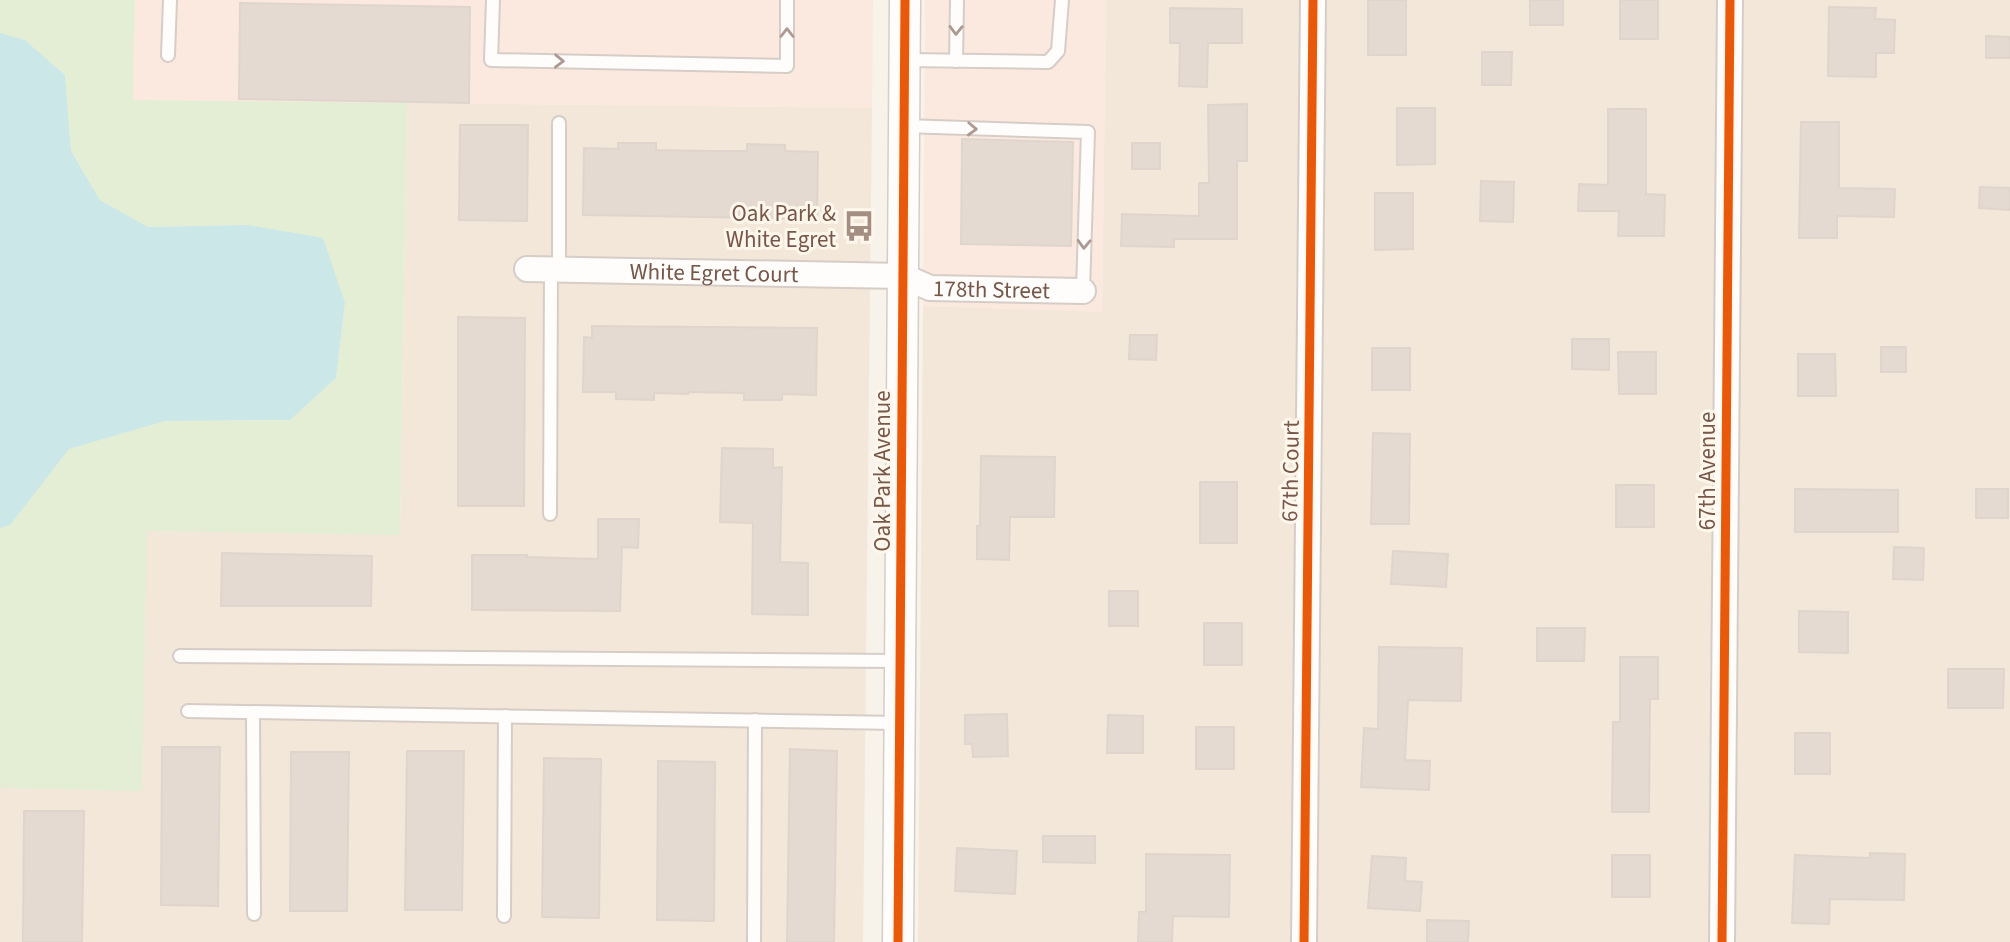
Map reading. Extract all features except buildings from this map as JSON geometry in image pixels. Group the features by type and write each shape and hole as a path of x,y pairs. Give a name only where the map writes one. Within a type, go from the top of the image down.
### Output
{"street":[{"name":"Oak Park Avenue","path":"898,942 905,0"},
{"name":"67th Court","path":"1304,942 1314,0"},
{"name":"67th Avenue","path":"1722,942 1730,0"},
{"name":"White Egret Court","path":"527,269 902,276"},
{"name":"178th Street","path":"902,276 930,288 1083,291"}],"lane":[{"path":"169,55 170,0"},
{"path":"493,0 491,60 787,66 787,0"},
{"path":"956,61 957,0"},
{"path":"904,60 1048,62 1058,51 1062,0"},
{"path":"550,514 559,123"},
{"path":"904,127 1088,132 1083,291"},
{"path":"180,656 899,661"},
{"path":"188,711 899,723"},
{"path":"253,712 254,914"},
{"path":"505,716 505,916"},
{"path":"754,942 755,720"}],"shaded area":[{"path":"135,0 873,0 872,108 133,100"},
{"path":"925,0 1106,0 1102,312 923,306"},
{"path":"1106,0 2010,0 2010,942 918,942 923,306 1102,311"},
{"path":"407,103 872,108 863,942 0,942 0,788 142,790 146,531 400,534"}],"green space":[{"path":"0,0 135,0 133,100 407,103 400,535 147,531 142,791 0,788 0,528 10,525 68,449 165,421 290,420 336,377 345,303 248,225 148,227 100,200 71,151 65,75 25,40 0,33"}],"water":[{"path":"0,33 25,40 65,75 71,151 100,200 148,227 248,225 323,238 345,303 336,378 290,420 165,421 69,449 10,525 0,528"}],"cycle path":[{"path":"898,942 905,0"},
{"path":"1304,942 1313,0"},
{"path":"1722,942 1730,0"}],"place":[{"name":"Oak Park & White Egret","path":"859,226"}]}
